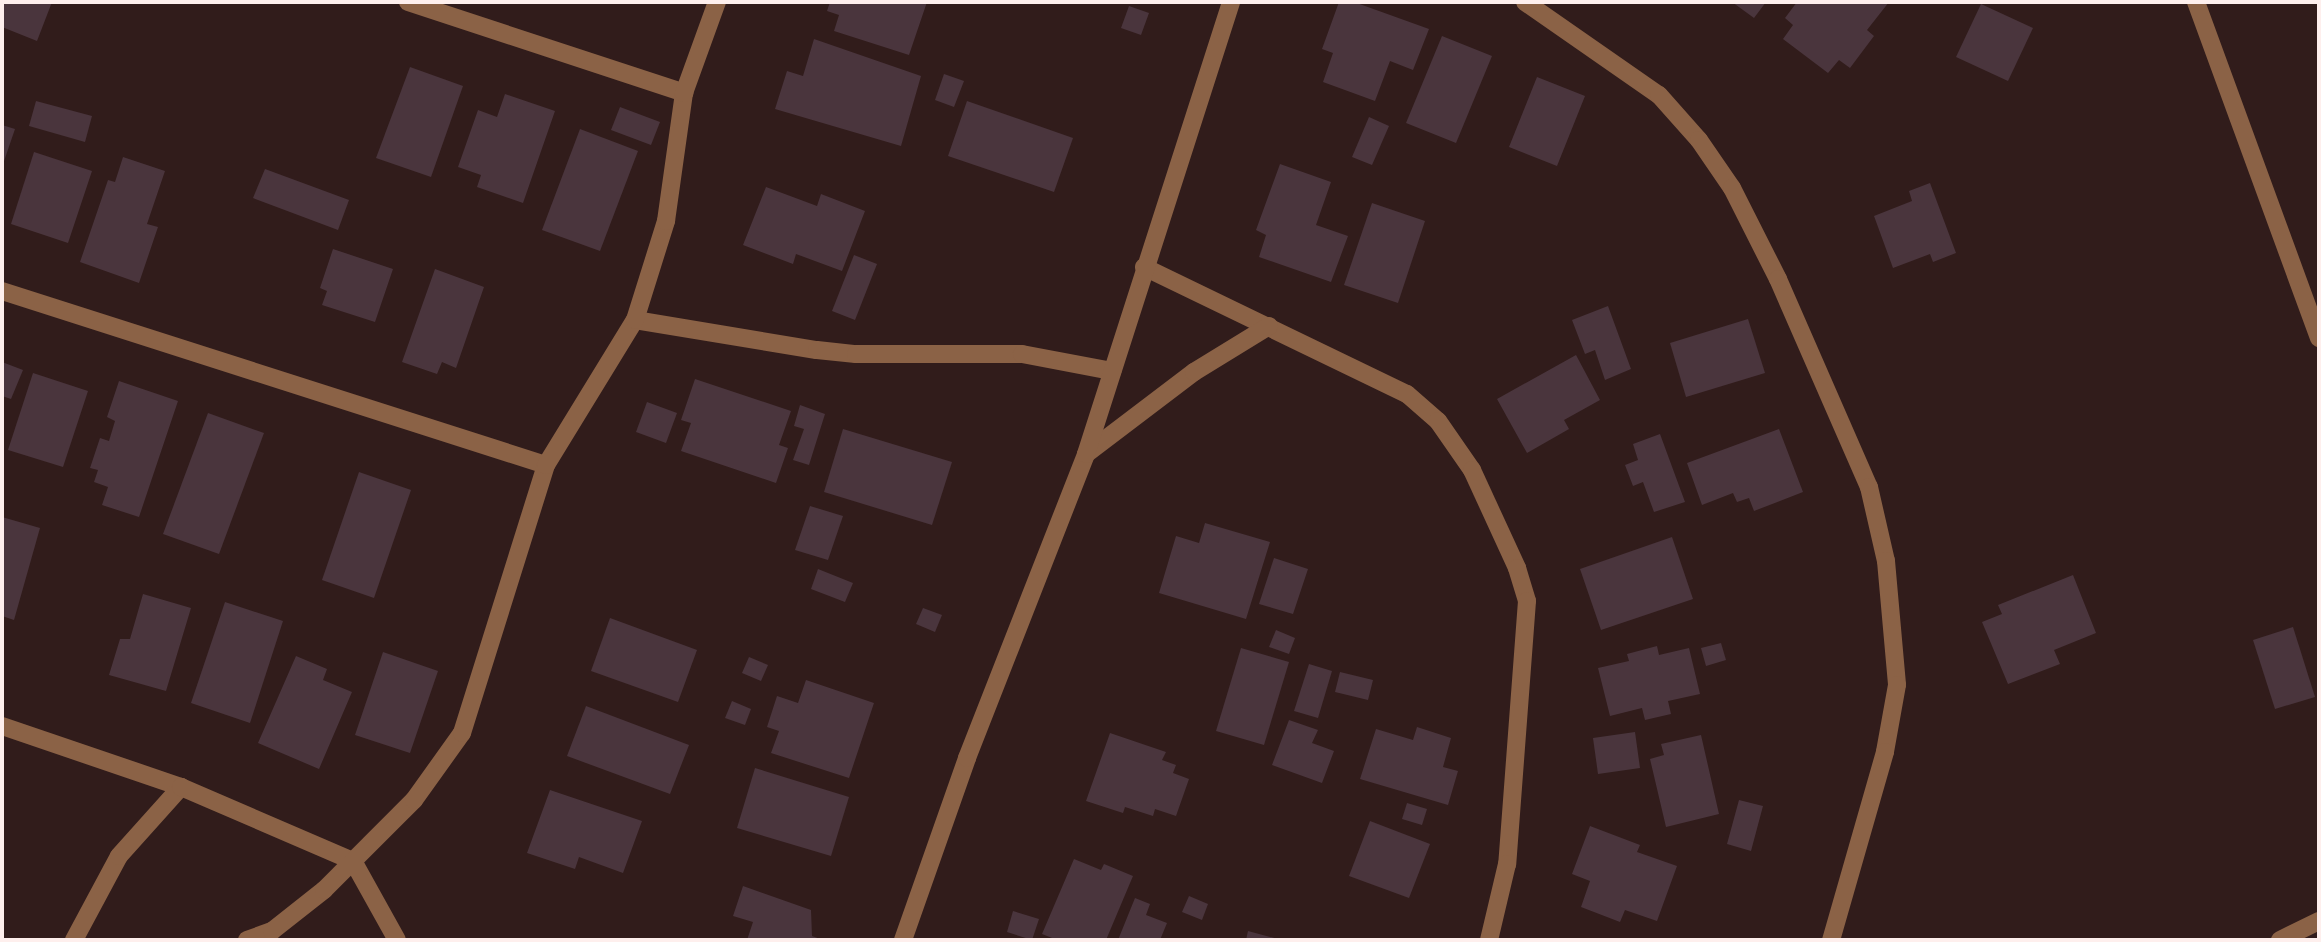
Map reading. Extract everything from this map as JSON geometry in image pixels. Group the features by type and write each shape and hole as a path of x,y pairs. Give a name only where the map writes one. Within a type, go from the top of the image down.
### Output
{"street":[{"path":"408,2 684,93"},
{"path":"247,940 295,916 353,861 415,800 462,733 546,465 635,320 668,210 684,93 717,2"},
{"path":"903,940 967,758 1086,454 1231,2"},
{"path":"1525,2 1659,95 1699,139 1732,188 1778,279 1869,486 1886,561 1897,685 1885,752 1831,940"},
{"path":"2196,2 2319,338"},
{"path":"1144,267 1371,374 1407,394 1438,421 1472,470 1517,568 1527,601 1507,864 1489,940"},
{"path":"2,292 546,465"},
{"path":"635,320 830,351 1021,354 1112,371"},
{"path":"1086,454 1194,372 1269,326"},
{"path":"2,726 181,787 353,861 397,940"},
{"path":"74,940 119,856 181,787"},
{"path":"2280,940 2319,921"}],"building":[{"path":"2,2 52,2 37,41 2,27"},
{"path":"830,2 927,2 909,55 834,31 839,15 827,11"},
{"path":"1339,2 1354,2 1429,29 1413,70 1390,61 1375,101 1323,82 1333,53 1322,49"},
{"path":"1732,2 1766,2 1754,18"},
{"path":"1797,2 1889,2 1867,30 1874,36 1850,68 1839,60 1828,73 1783,39 1793,25 1785,18"},
{"path":"1981,4 2033,28 2008,81 1956,57"},
{"path":"1129,6 1149,13 1141,35 1121,28"},
{"path":"1442,36 1492,56 1456,143 1406,123"},
{"path":"814,39 921,76 901,146 775,109 787,71 803,76"},
{"path":"410,67 463,86 431,177 376,158"},
{"path":"944,74 964,81 954,107 935,100"},
{"path":"1537,77 1585,96 1557,166 1509,147"},
{"path":"505,94 555,111 523,203 477,187 481,175 458,167 478,110 497,117"},
{"path":"36,101 92,116 85,142 29,126"},
{"path":"967,101 1073,138 1054,192 948,156"},
{"path":"620,107 660,122 651,145 611,130"},
{"path":"1369,117 1389,126 1372,165 1352,157"},
{"path":"2,125 15,129 2,167"},
{"path":"580,129 638,151 600,251 542,230"},
{"path":"34,152 92,171 68,243 11,224"},
{"path":"123,157 165,171 147,224 158,227 139,283 80,262 108,180 115,182"},
{"path":"1280,164 1331,182 1316,225 1348,236 1331,282 1259,257 1266,235 1256,230"},
{"path":"265,169 349,200 338,230 253,198"},
{"path":"1930,183 1956,253 1933,262 1930,254 1893,268 1874,216 1912,201 1909,191"},
{"path":"766,187 817,206 821,194 865,211 842,271 796,254 793,264 743,245"},
{"path":"1372,203 1425,221 1398,303 1344,285"},
{"path":"333,249 393,269 375,322 322,305 327,291 320,288"},
{"path":"854,255 877,264 855,320 832,311"},
{"path":"435,269 484,287 456,368 442,362 437,374 402,362"},
{"path":"1608,306 1631,369 1605,380 1595,350 1585,354 1572,320"},
{"path":"1748,319 1765,373 1686,397 1670,343"},
{"path":"1576,355 1600,400 1564,420 1569,429 1527,453 1497,399"},
{"path":"2,362 23,370 11,399 2,396"},
{"path":"33,373 88,391 63,467 8,450"},
{"path":"695,379 791,411 779,445 788,448 776,483 681,451 691,423 681,420"},
{"path":"119,381 178,401 139,517 102,505 108,487 94,482 98,470 90,468 100,438 109,441 115,421 107,417"},
{"path":"647,402 677,413 666,443 636,432"},
{"path":"800,405 825,414 809,465 793,460 804,429 794,426"},
{"path":"208,413 264,433 219,554 163,534"},
{"path":"843,429 952,462 932,525 824,492"},
{"path":"1779,429 1803,492 1754,511 1749,498 1737,502 1733,493 1702,505 1687,463"},
{"path":"1660,434 1685,502 1654,512 1643,482 1633,486 1625,465 1638,460 1633,444"},
{"path":"359,472 411,490 374,598 322,580"},
{"path":"810,506 843,516 828,560 795,550"},
{"path":"2,517 40,528 14,620 2,616"},
{"path":"1205,523 1270,542 1246,619 1159,593 1176,536 1199,543"},
{"path":"1672,537 1693,599 1601,630 1580,569"},
{"path":"1274,558 1308,569 1293,614 1259,604"},
{"path":"818,569 853,583 845,602 811,589"},
{"path":"2073,575 2096,633 2054,650 2060,664 2008,684 1982,622 2002,614 1998,605"},
{"path":"143,594 191,608 166,691 109,675 120,639 130,639"},
{"path":"225,602 283,621 250,723 191,703"},
{"path":"923,608 942,615 935,632 916,624"},
{"path":"610,618 697,650 678,702 591,671"},
{"path":"2293,627 2315,697 2275,709 2253,640"},
{"path":"1276,630 1295,638 1289,654 1269,647"},
{"path":"1721,643 1726,660 1706,666 1701,648"},
{"path":"1657,646 1659,655 1689,648 1700,694 1668,701 1671,714 1645,720 1642,708 1610,716 1598,668 1629,661 1627,654"},
{"path":"1241,648 1289,662 1264,745 1216,731"},
{"path":"383,652 438,671 410,753 355,735"},
{"path":"296,656 327,669 323,680 352,692 319,769 258,743"},
{"path":"749,657 768,665 761,681 742,673"},
{"path":"1309,664 1332,671 1318,718 1294,711"},
{"path":"1340,672 1373,680 1368,700 1335,692"},
{"path":"806,680 874,703 849,778 771,753 779,731 767,727 777,696 798,703"},
{"path":"732,701 751,709 745,725 725,718"},
{"path":"586,706 689,745 670,794 567,756"},
{"path":"1289,720 1318,730 1312,743 1334,751 1322,783 1272,765"},
{"path":"1417,727 1451,738 1443,767 1458,771 1448,805 1360,779 1376,729 1413,740"},
{"path":"1635,732 1640,768 1598,774 1593,738"},
{"path":"1110,733 1166,752 1162,760 1176,765 1173,773 1189,779 1176,816 1155,809 1153,816 1125,807 1123,813 1086,801"},
{"path":"1701,735 1719,814 1666,827 1650,759 1664,755 1661,744"},
{"path":"755,768 849,797 831,856 737,828"},
{"path":"550,790 642,821 623,873 579,857 575,869 527,853"},
{"path":"1739,800 1763,806 1751,851 1727,844"},
{"path":"1407,803 1427,809 1422,825 1402,819"},
{"path":"1370,821 1430,844 1409,898 1349,876"},
{"path":"1590,826 1640,845 1637,852 1677,866 1657,921 1625,910 1620,922 1581,907 1590,881 1572,874"},
{"path":"1074,859 1101,870 1104,864 1133,876 1106,940 1057,940 1042,934"},
{"path":"743,886 811,910 812,936 823,940 747,940 753,922 733,916"},
{"path":"1189,896 1208,904 1202,920 1182,912"},
{"path":"1135,898 1150,904 1146,915 1167,923 1160,940 1118,940"},
{"path":"1013,911 1039,919 1032,940 1007,932"},
{"path":"1248,931 1278,939 1246,940"}]}
